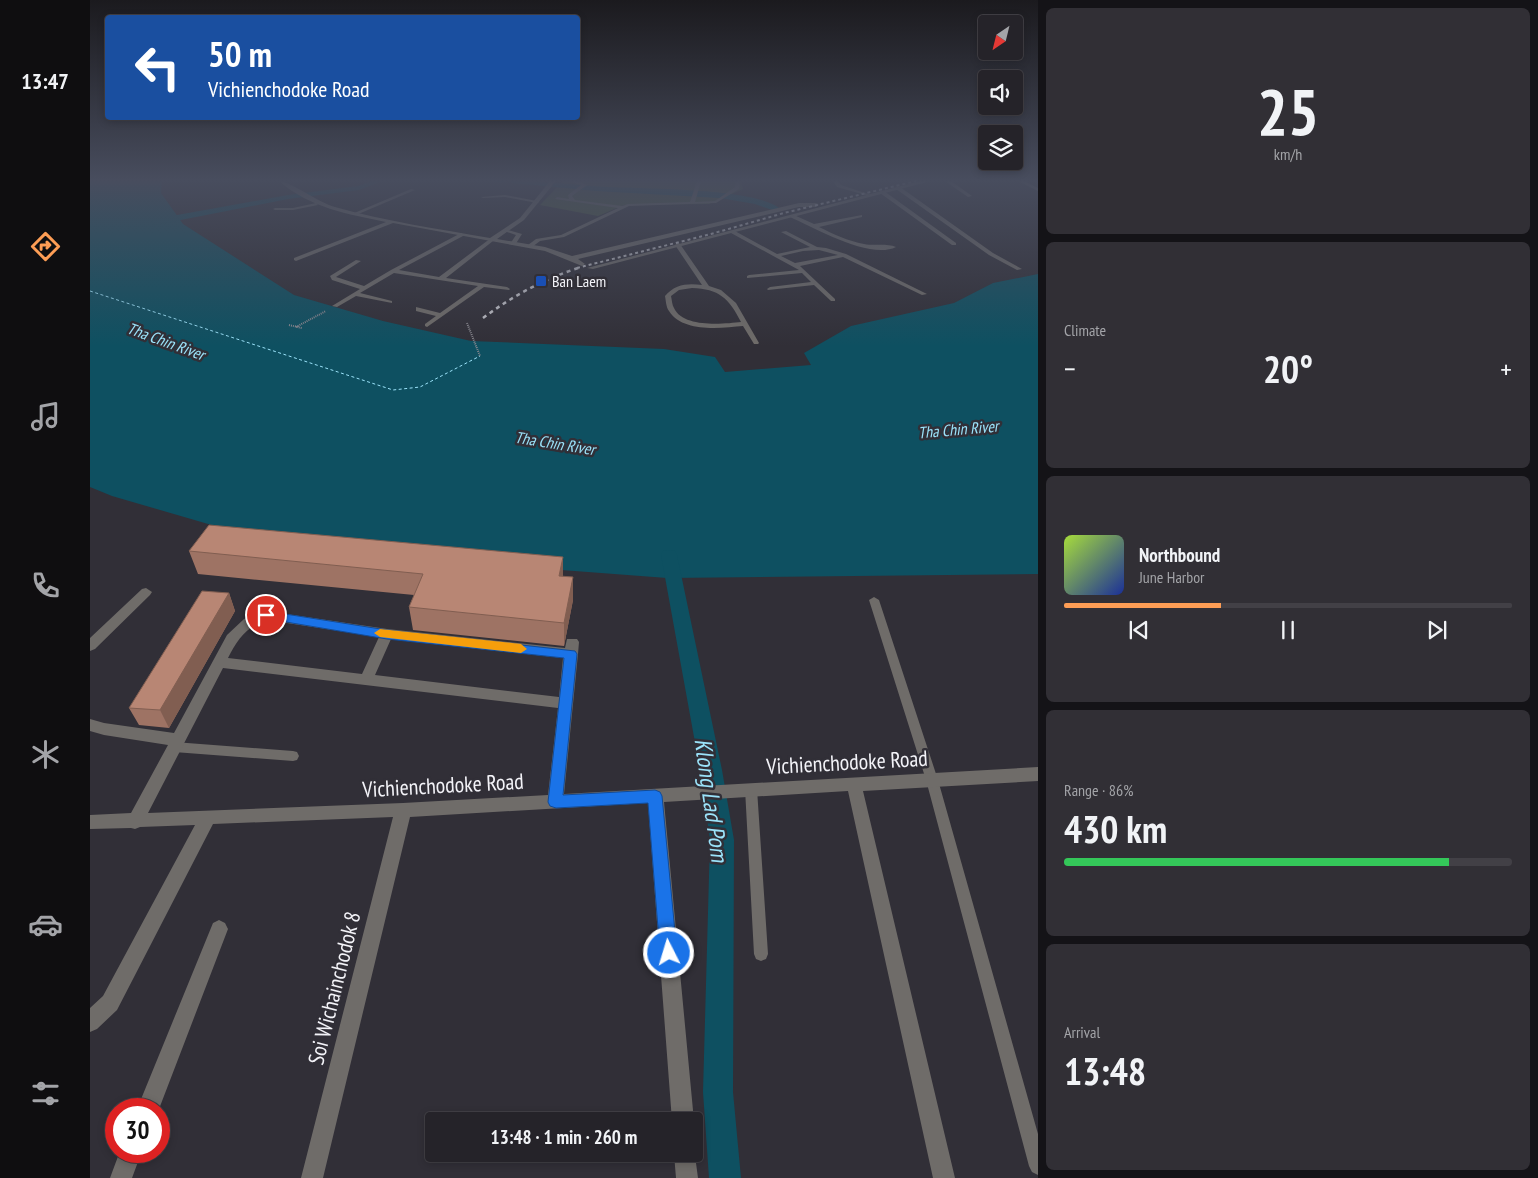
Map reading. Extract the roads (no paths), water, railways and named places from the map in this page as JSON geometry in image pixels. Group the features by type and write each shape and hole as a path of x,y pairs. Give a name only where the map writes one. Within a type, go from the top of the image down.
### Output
{"street":[{"path":"296,259 355,236"},
{"path":"467,236 557,252 582,264"},
{"path":"491,240 497,236"},
{"path":"570,259 668,236"},
{"path":"591,268 717,236"},
{"path":"90,646 146,592"},
{"path":"135,822 218,662 239,628 253,618 266,615 387,634 571,648 556,802"},
{"path":"366,679 387,634"},
{"path":"218,662 565,703"},
{"path":"90,725 176,743"},
{"name":"Vichienchodoke Road","path":"90,822 135,822 403,810 1038,774"},
{"path":"854,785 944,1178"},
{"path":"655,796 682,1112"},
{"name":"Soi Wichainchodok 8","path":"312,1178 403,810"},
{"path":"90,1022 110,1003 207,819"},
{"path":"152,1098 219,929"},
{"path":"686,1162 687,1178"},
{"path":"120,1178 126,1163"}],"lane":[{"path":"335,306 393,271 459,236"},
{"path":"513,244 517,236"},
{"path":"530,246 538,240 555,236"},
{"path":"741,236 794,264 833,300"},
{"path":"792,236 814,247 830,249 844,255 924,294"},
{"path":"833,236 859,246 877,249 893,247"},
{"path":"943,236 954,244"},
{"path":"966,236 991,254 1019,269"},
{"path":"440,279 491,240"},
{"path":"678,246 706,286"},
{"path":"778,255 814,247"},
{"path":"794,264 844,255"},
{"path":"358,261 333,276 334,279 340,282 364,288"},
{"path":"393,271 508,289"},
{"path":"749,277 803,271"},
{"path":"770,290 816,283"},
{"path":"427,325 483,285"},
{"path":"744,324 711,326 694,323 672,312 668,296 672,290 680,287 706,286 716,289 738,307 744,324 756,343"},
{"path":"356,294 390,302"},
{"path":"418,308 418,310 440,315"},
{"path":"874,600 932,780 1038,1166"},
{"path":"176,743 293,756"},
{"path":"751,789 761,954"}],"water":[{"name":"Tha Chin River","path":"90,236 202,236 294,295 383,321 471,341 664,349 715,357 725,372 811,365 804,353 851,326 954,303 993,283 1038,274 1038,574 667,578 535,568 246,535 112,496 90,487"}],"waterway":[{"name":"Klong Lad Pom","path":"669,555 711,770 722,840 718,1092 725,1178"}],"railway":[{"path":"577,268 703,236"},
{"path":"483,318 530,288 581,267"}],"place":[{"name":"Ban Laem","path":"541,281"}]}
